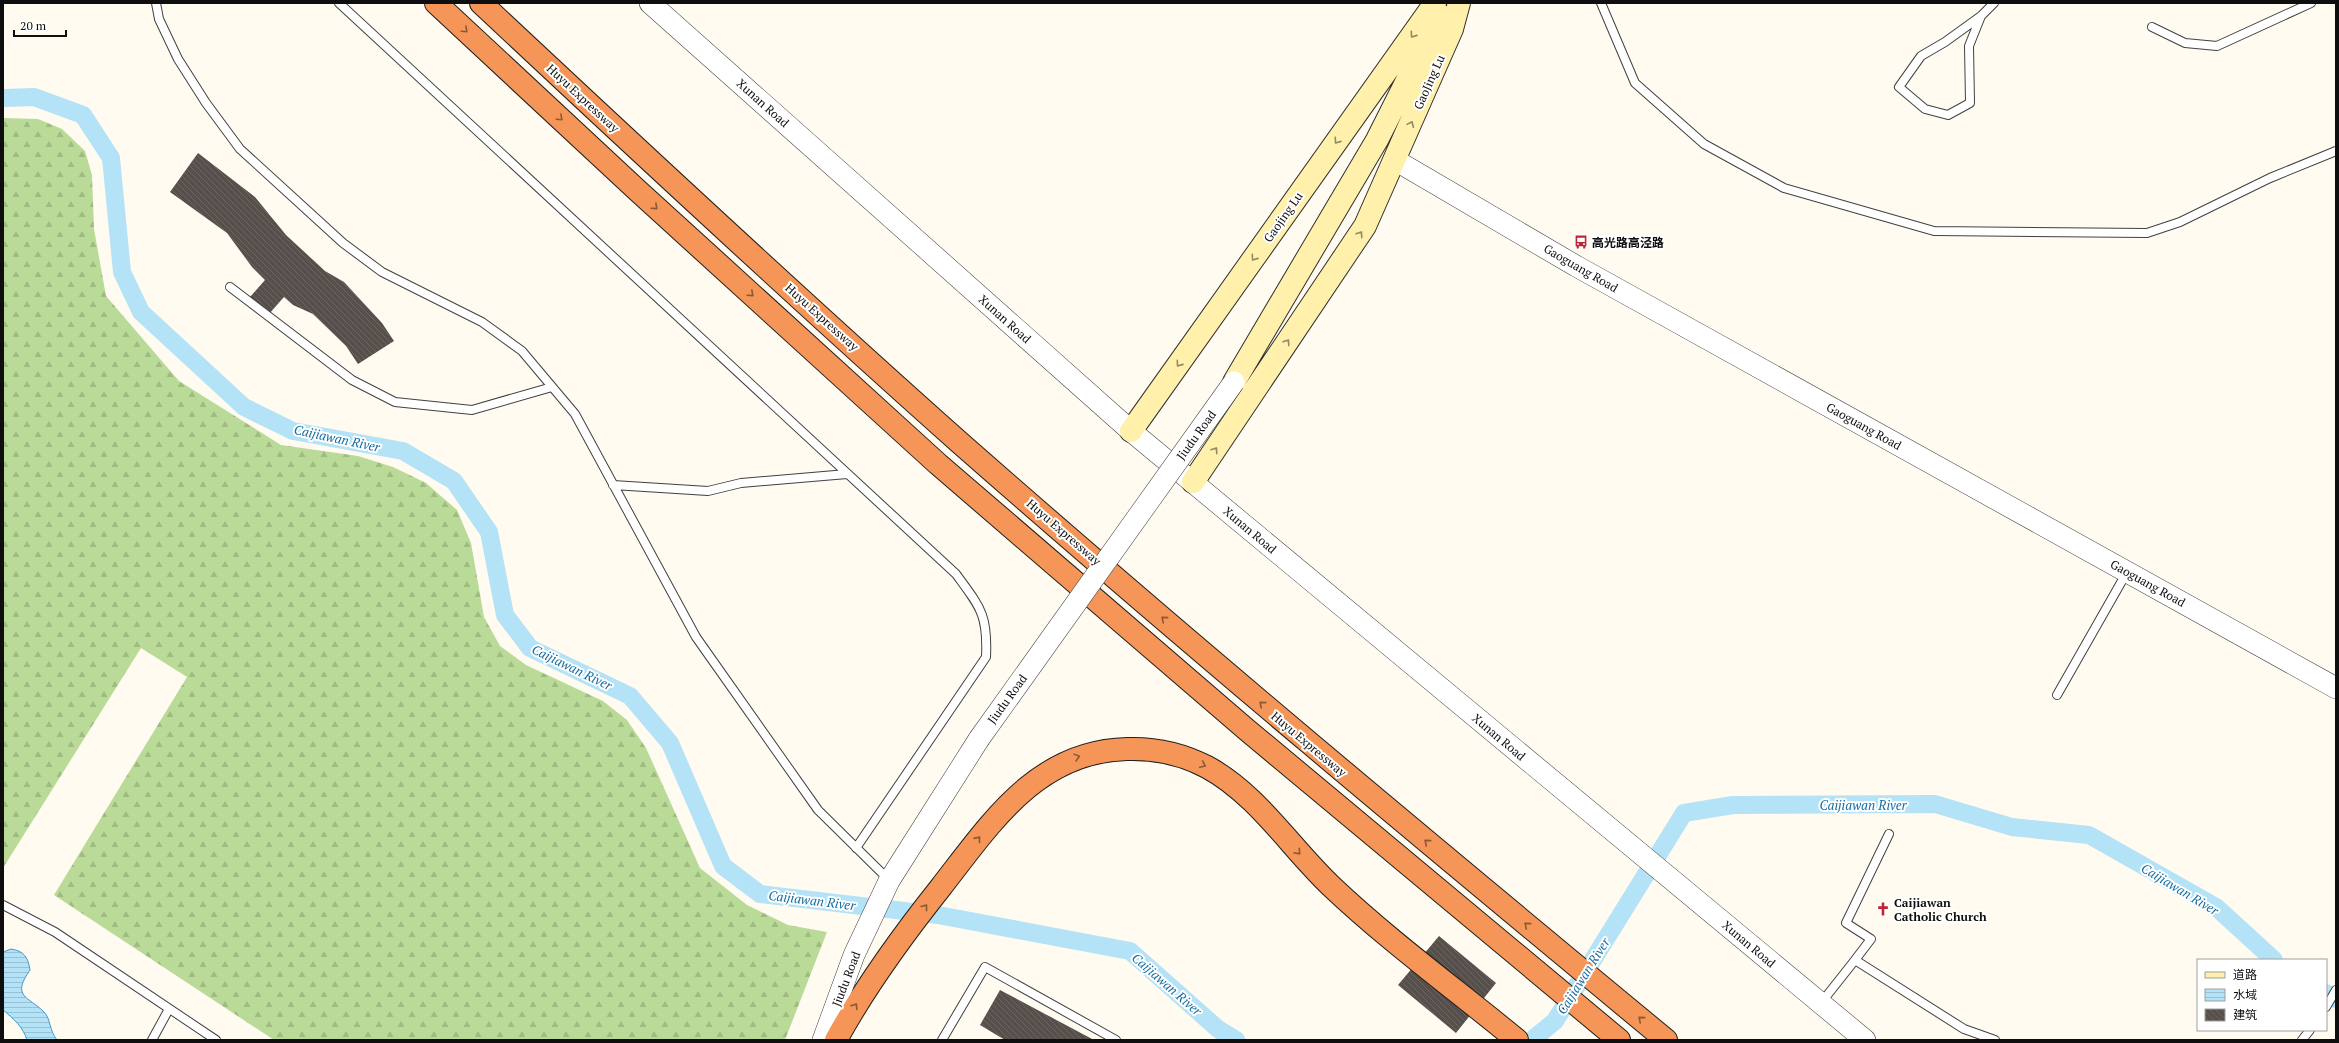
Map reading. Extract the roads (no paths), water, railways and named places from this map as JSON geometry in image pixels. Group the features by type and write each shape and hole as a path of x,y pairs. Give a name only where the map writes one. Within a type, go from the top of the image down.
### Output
{"highway":[{"path":"436,3 631,184 938,464 1247,730 1611,1033"},
{"name":"Huyu Expressway","path":"480,3 712,218 958,440 1248,692 1556,950 1666,1040"},
{"path":"487,3 712,218"},
{"path":"836,1040 852,1010 901,938 1006,807 1038,778 1070,759 1107,749 1145,748 1180,755 1208,768 1233,785 1273,823 1329,884 1359,912 1517,1040"}],"main road":[{"name":"Gaojing Lu","path":"1131,431 1435,3"},
{"name":"Gaojing Lu","path":"1234,382 1377,140 1446,3"},
{"name":"GaoJing Lu","path":"1193,482 1365,226 1452,30 1459,3"}],"street":[{"name":"Xunan Road","path":"650,3 1131,431 1865,1040"},
{"name":"Gaoguang Road","path":"1395,160 1576,266 2336,688"},
{"name":"Jiudu Road","path":"824,1040 854,955 889,881 979,739 1234,382"}],"lane":[{"path":"156,3 159,19 178,59 206,103 240,149 343,243 382,272 482,322 522,351 575,414 696,637 818,810 889,881"},
{"path":"339,3 956,574 979,605 987,631 986,656 856,848"},
{"path":"1601,3 1635,83 1704,144 1784,188 1934,231 2147,233 2180,222 2270,178 2336,151"},
{"path":"1981,16 1969,46 1970,103 1948,114 1924,109 1899,87 1921,56 1945,42 1981,16 1994,3"},
{"path":"2152,27 2185,43 2217,46 2311,3"},
{"path":"230,287 352,380 395,402 472,410 552,387"},
{"path":"614,485 708,491 741,483 847,474"},
{"path":"2058,695 2127,571"},
{"path":"1820,1004 1871,939 1846,923 1889,834"},
{"path":"3,905 55,932 216,1040"},
{"path":"1855,960 1964,1028 1995,1040"},
{"path":"942,1040 985,967 1116,1040"},
{"path":"2327,1005 2336,990"},
{"path":"152,1040 169,1009"},
{"path":"2302,1040 2309,1031"}],"water":[{"path":"11,949 19,951 27,958 30,970 24,979 22,991 28,999 44,1012 57,1040 27,1040 18,1024 3,1010 3,952"}],"waterway":[{"name":"Caijiawan River","path":"3,98 34,97 83,115 111,158 122,272 141,312 244,407 293,431 403,451 454,481 489,532 505,615 530,648 630,696 670,743 723,866 760,894 938,915 1130,951 1218,1029 1236,1040"},
{"name":"Caijiawan River","path":"1532,1040 1555,1021 1684,813 1733,805 1935,804 2012,827 2089,835 2216,907 2273,959"},
{"name":"Caijiawan River","path":"2327,994 2336,999"}],"place":[{"name":"高光路高泾路","path":"1581,242"},
{"name":"Caijiawan Catholic Church","path":"1883,909"}]}
